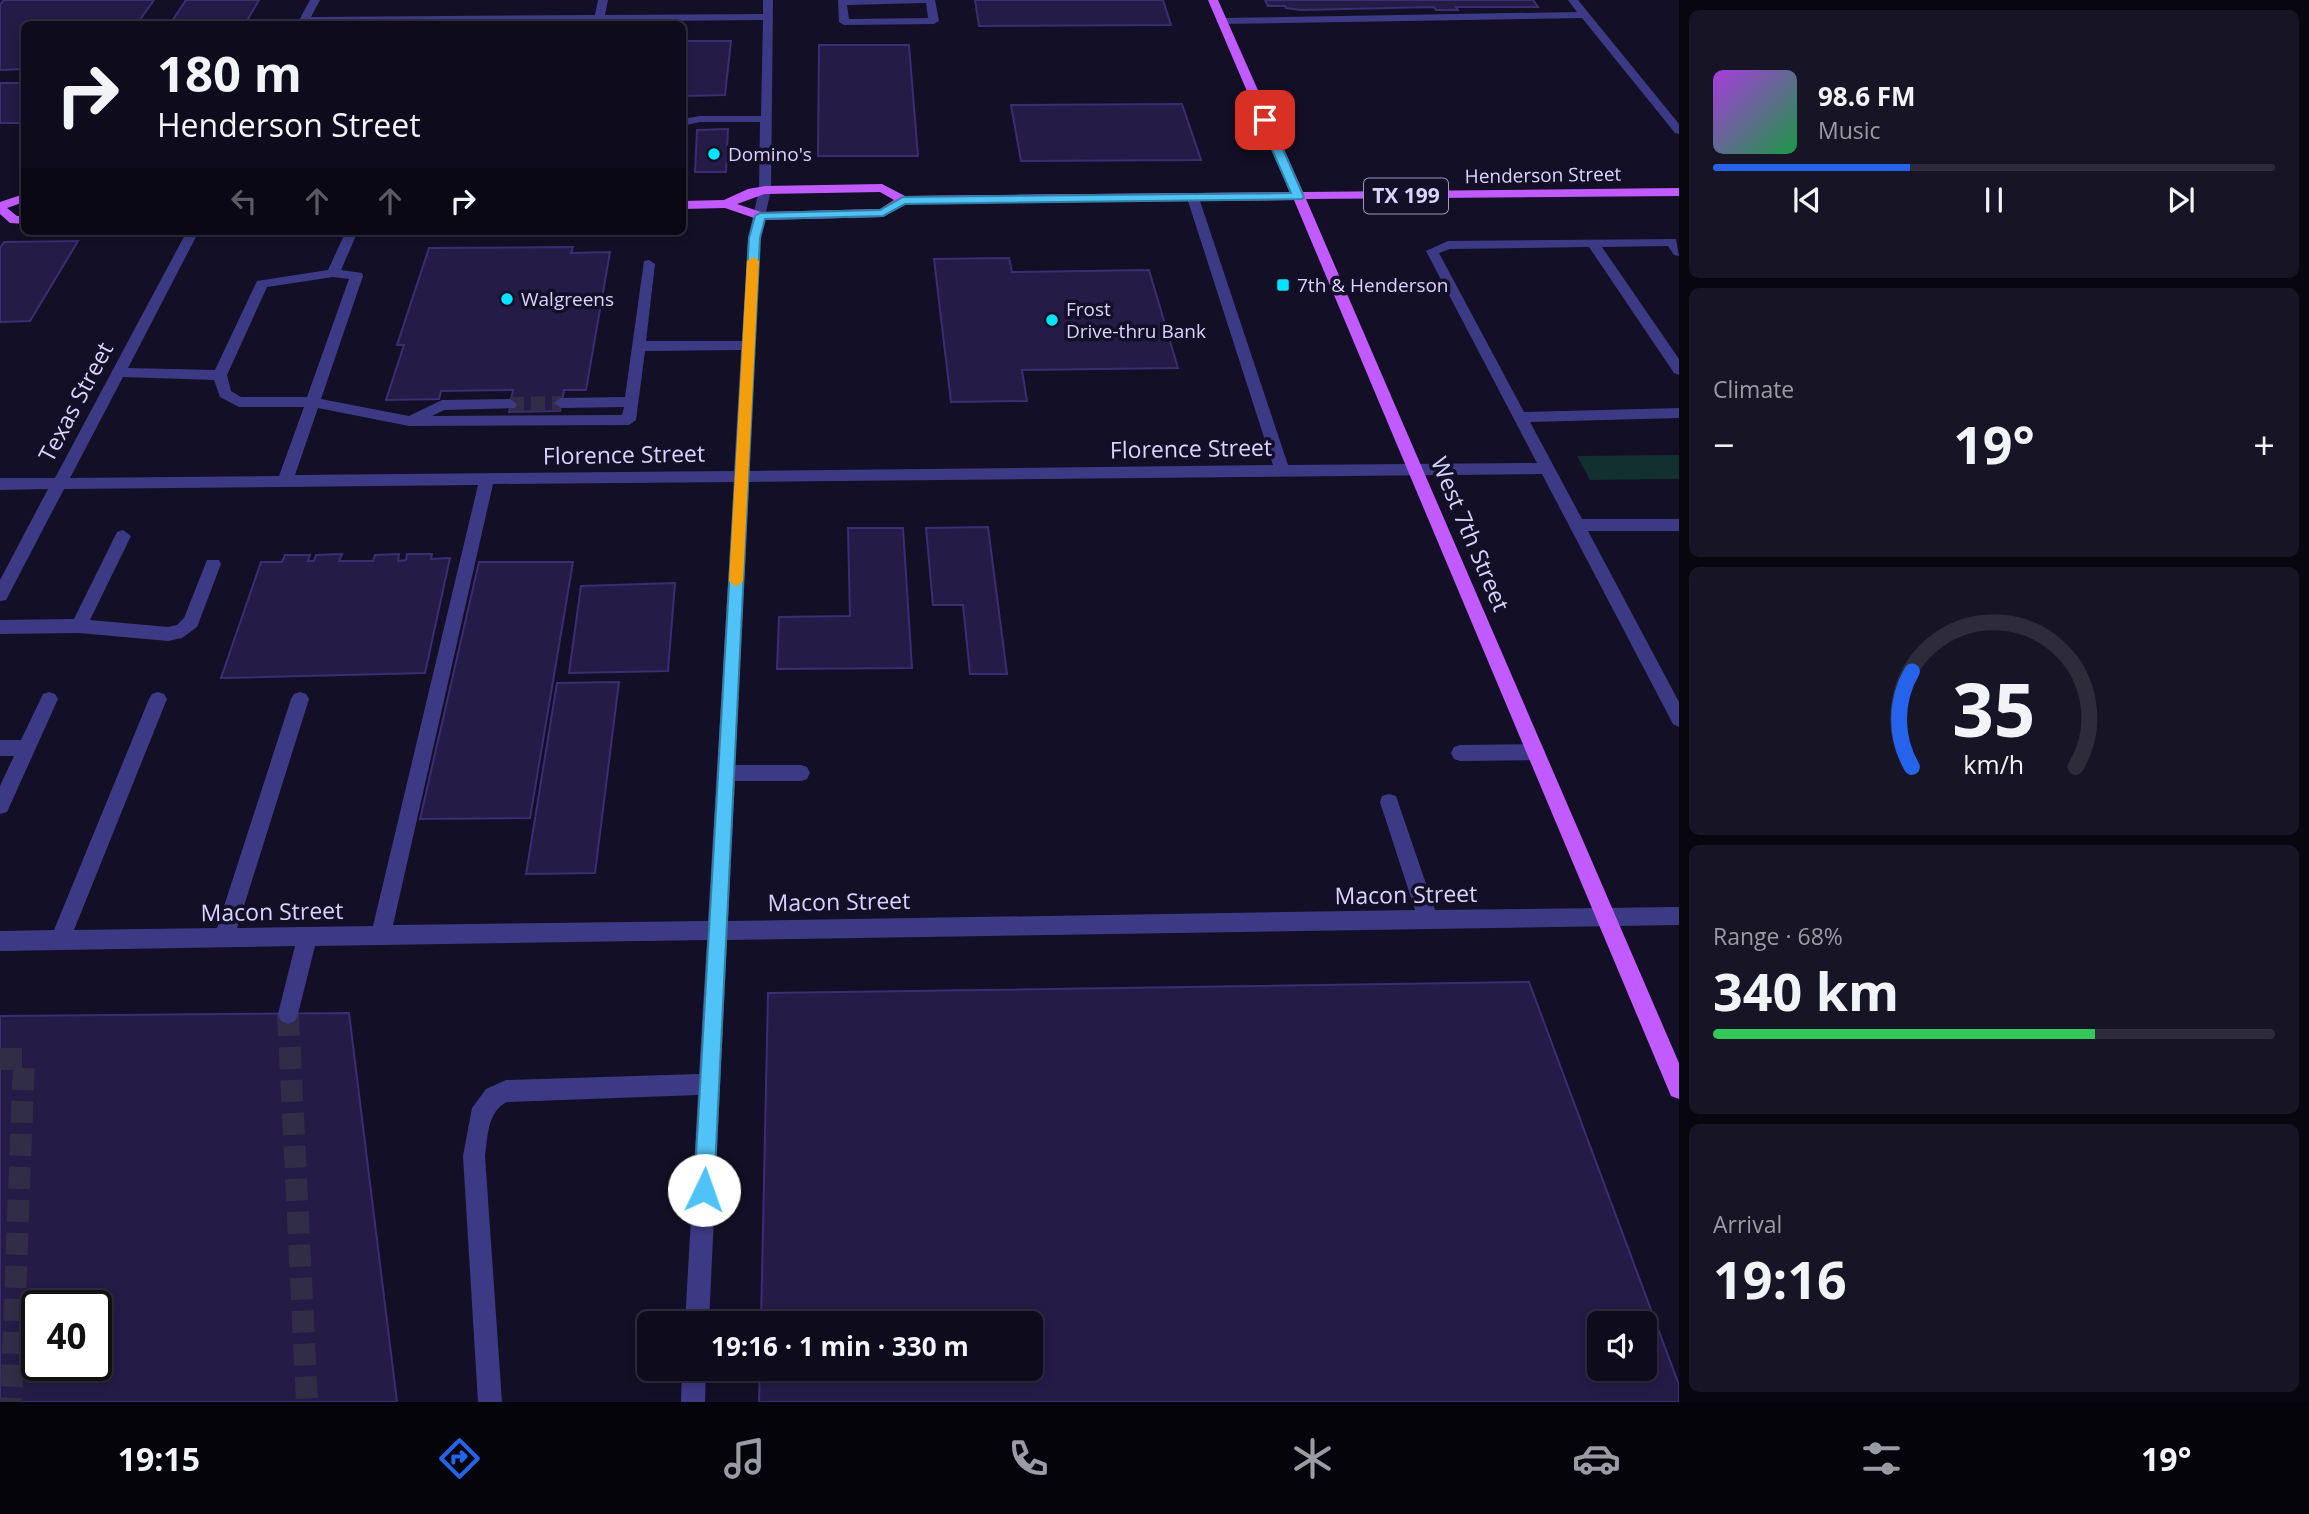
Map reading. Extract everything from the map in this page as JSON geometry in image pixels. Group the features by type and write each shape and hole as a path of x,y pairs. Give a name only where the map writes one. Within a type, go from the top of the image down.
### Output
{"main road":[{"name":"West 7th Street","path":"1213,0 1679,1088"},
{"name":"Henderson Street","path":"726,204 752,192 765,190 882,188 903,200 1679,192"},
{"path":"21,199 0,207 14,220 21,220"},
{"name":"Henderson Street","path":"686,205 726,204 760,216 883,213 903,200"}],"street":[{"path":"304,21 315,0"},
{"path":"599,18 603,0"},
{"path":"698,1311 754,238 765,190 768,0"},
{"path":"930,0 934,21 844,22 842,2 930,0"},
{"path":"1573,0 1679,131"},
{"path":"1221,21 1585,15"},
{"path":"478,21 599,18 635,21 767,17"},
{"path":"686,122 700,118 766,119"},
{"path":"1193,198 1282,470"},
{"name":"Texas Street","path":"0,595 191,235"},
{"path":"333,273 350,235"},
{"path":"1593,243 1679,370"},
{"path":"1675,247 1593,243 1448,245 1432,251 1522,416 1679,719"},
{"path":"285,481 312,402 357,276 333,273 262,284 220,375 225,394 239,402 312,402 408,421 629,420 649,264"},
{"path":"639,346 749,345"},
{"path":"118,372 220,375"},
{"path":"561,403 631,402"},
{"path":"408,421 442,405 510,404"},
{"path":"1522,416 1679,413"},
{"name":"Florence Street","path":"0,484 1548,468"},
{"path":"382,934 487,479"},
{"path":"1577,525 1679,525"},
{"path":"79,626 122,536"},
{"path":"0,627 79,626 168,634 183,631 191,622 213,564"},
{"path":"0,806 49,699"},
{"path":"60,940 158,699"},
{"path":"224,938 300,699"},
{"path":"0,748 26,748"},
{"path":"1460,753 1536,751"},
{"path":"726,773 801,773"},
{"path":"1389,802 1428,919"},
{"name":"Macon Street","path":"0,942 1679,916"},
{"path":"288,1014 308,936"},
{"path":"490,1402 474,1156 480,1116 494,1097 506,1091 710,1084"},
{"path":"693,1402 694,1381"}],"green space":[{"path":"1679,455 1679,479 1590,480 1577,456"}],"building":[{"path":"4,0 154,0 139,21 21,21 21,69 0,70 0,5"},
{"path":"186,0 259,0 247,21 172,21"},
{"path":"975,0 1163,0 1171,25 979,26"},
{"path":"1265,0 1533,0 1538,7 1301,10 1268,6"},
{"path":"686,41 731,41 725,95 686,96"},
{"path":"819,45 909,45 918,156 818,156"},
{"path":"0,83 21,83 21,123 0,123"},
{"path":"1182,104 1201,160 1021,161 1011,105"},
{"path":"728,129 726,172 695,172 697,130"},
{"path":"78,241 30,321 0,322 0,248 4,242"},
{"name":"Walgreens","path":"573,247 571,253 610,252 586,390 564,390 560,411 509,412 513,390 441,391 439,399 386,400 404,345 397,345 429,248"},
{"name":"Frost Drive-thru Bank","path":"1009,258 1012,272 1149,270 1178,368 1022,370 1027,401 951,402 934,259"},
{"path":"988,527 1007,674 970,674 963,605 933,605 926,528"},
{"path":"848,528 903,528 912,668 777,669 779,617 850,616"},
{"path":"342,554 339,561 373,561 375,555 399,554 398,561 406,560 407,554 432,554 431,559 450,558 425,673 221,678 261,562 282,562 285,555 310,555 308,561 314,561 316,555"},
{"path":"479,562 573,562 530,818 420,819"},
{"path":"675,583 668,671 569,673 581,586"},
{"path":"619,682 595,873 526,874 557,683"},
{"path":"1529,982 1651,1311 1587,1311 1587,1381 1657,1381 1657,1326 1679,1385 1679,1402 759,1402 760,1381 1043,1381 1043,1311 761,1311 768,993"},
{"path":"349,1013 397,1402 0,1402 0,1016"}],"tunnel":[{"path":"510,404 561,403"},
{"path":"288,1014 307,1402"},
{"path":"0,1059 24,1059 11,1402"}],"slow traffic":[{"path":"736,581 753,261"}],"place":[{"name":"Domino's","path":"714,154"},
{"name":"7th & Henderson","path":"1283,285"},
{"name":"Walgreens","path":"507,299"},
{"name":"Frost Drive-thru Bank","path":"1052,320"}],"route":[{"path":"704,1190 754,238 760,216 883,213 903,200 1298,197 1265,120"}]}
